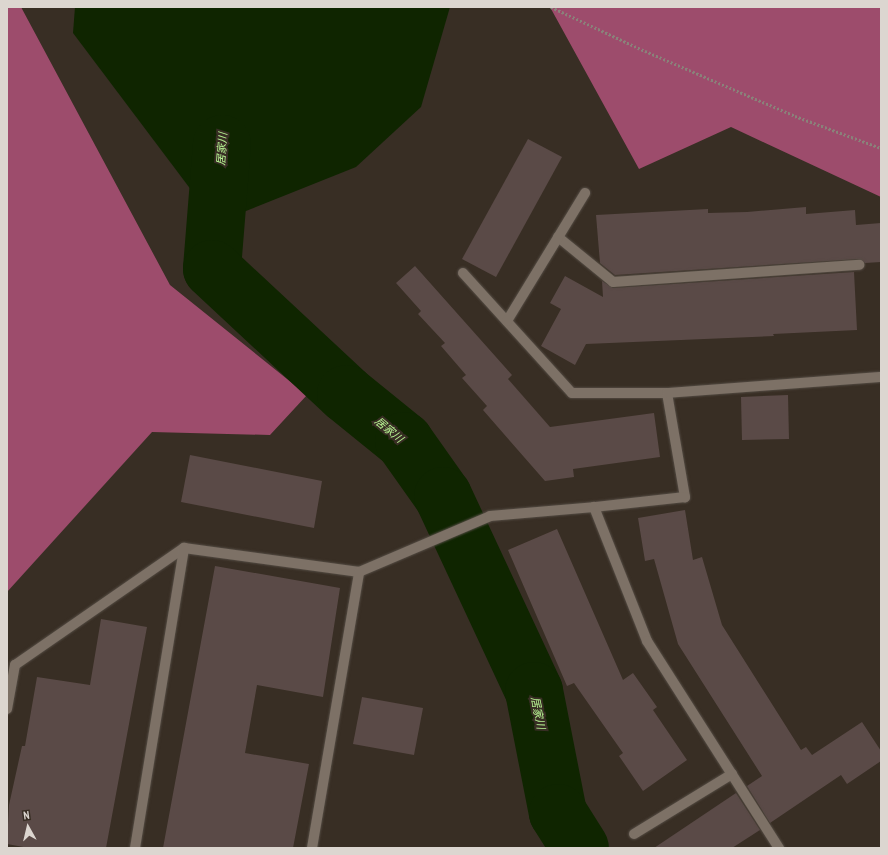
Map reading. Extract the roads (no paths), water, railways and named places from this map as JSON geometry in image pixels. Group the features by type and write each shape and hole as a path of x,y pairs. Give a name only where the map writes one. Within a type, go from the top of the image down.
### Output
{"street":[{"path":"508,321 585,193"},
{"path":"558,237 613,282 859,265"},
{"path":"463,273 572,393 667,393 881,377"},
{"path":"7,709 15,666 184,548 359,572 490,516 685,497 667,393"},
{"path":"594,507 647,641 779,848"},
{"path":"135,848 184,548"},
{"path":"312,848 359,572"},
{"path":"634,834 732,774"}],"water":[{"path":"75,7 450,7 421,107 356,167 216,223 73,33"}],"waterway":[{"name":"居家川","path":"222,144 212,269 346,394 404,441 443,496 534,691 558,813 580,848"}]}
